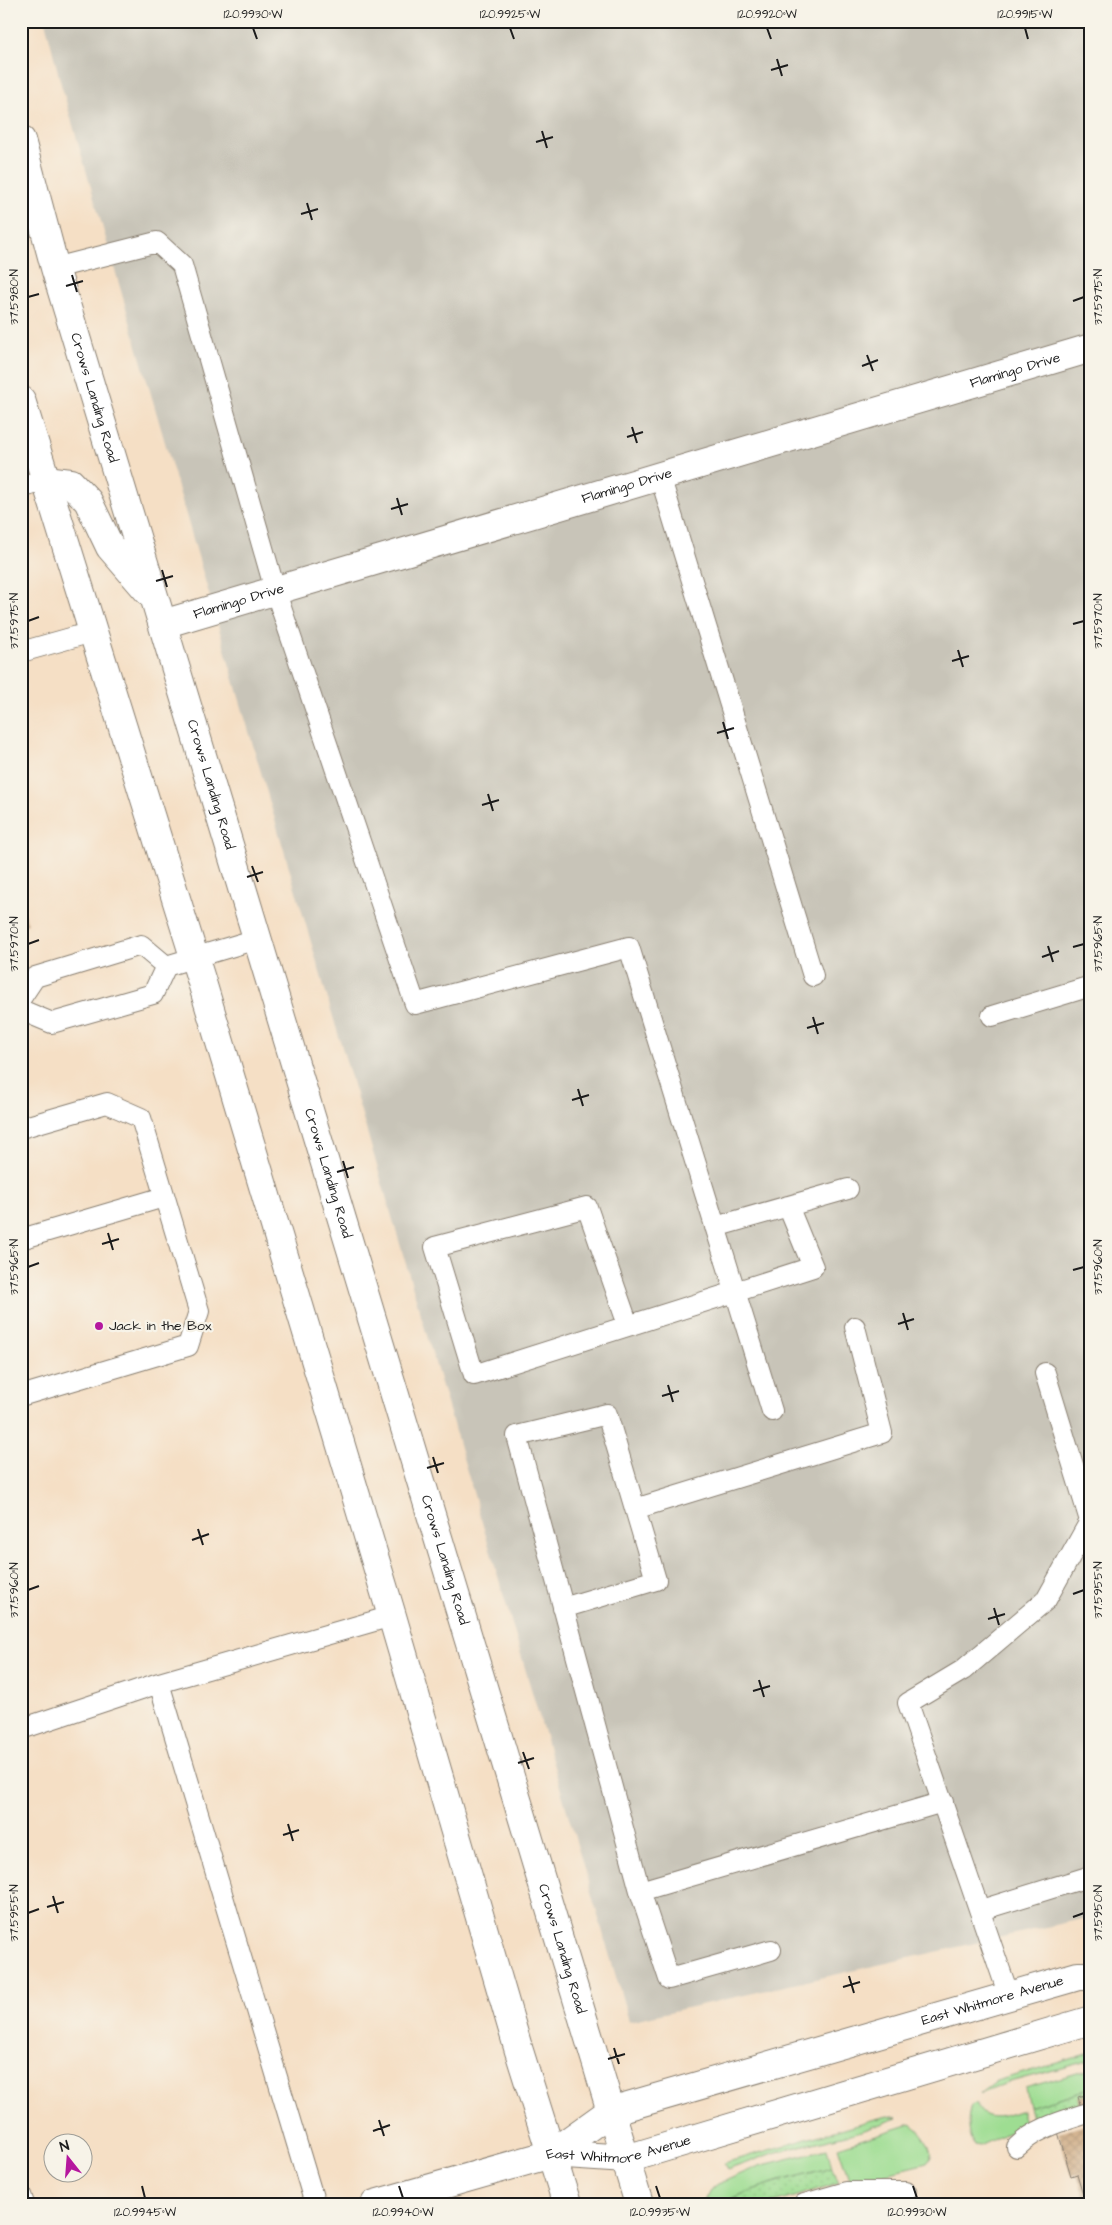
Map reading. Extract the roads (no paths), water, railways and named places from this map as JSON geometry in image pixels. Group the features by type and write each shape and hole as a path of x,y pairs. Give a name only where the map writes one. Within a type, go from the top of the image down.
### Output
{"main road":[{"name":"Crows Landing Road","path":"21,140 55,268 639,2204"},
{"name":"Flamingo Drive","path":"159,612 275,590 1091,348"},
{"path":"21,400 33,484 92,632 194,958 567,2204"},
{"path":"33,484 71,482 88,500 110,547 159,612"},
{"name":"East Whitmore Avenue","path":"551,2154 611,2111 1078,1976 1091,1976"},
{"name":"East Whitmore Avenue","path":"551,2154 626,2159 1091,2020"},
{"path":"376,2204 551,2154"}],"lane":[{"path":"55,268 158,242 182,264 275,590 415,1004 629,947 772,1411"},
{"path":"660,476 813,976"},
{"path":"21,652 92,632"},
{"path":"21,1010 52,1024 153,994 166,966 257,939"},
{"path":"21,998 35,977 141,945 166,966"},
{"path":"992,1016 1091,986"},
{"path":"21,1128 108,1103 141,1118 199,1311 188,1346 24,1394 21,1393"},
{"path":"715,1227 848,1188"},
{"path":"21,1239 164,1196"},
{"path":"628,1325 587,1207 435,1247 474,1375 628,1325 734,1290 813,1267 788,1206"},
{"path":"635,1509 882,1434 855,1326"},
{"path":"1009,1996 908,1702 963,1670 1046,1600 1090,1522 1045,1373"},
{"path":"563,1608 656,1580 607,1414 517,1436 563,1608 640,1891 670,1979 771,1950"},
{"path":"21,1729 159,1684 392,1616"},
{"path":"159,1684 315,2204"},
{"path":"640,1891 943,1802"},
{"path":"981,1910 1091,1876"},
{"path":"1017,2148 1028,2136 1091,2112"},
{"path":"804,2204 846,2192 906,2192"},
{"path":"21,2195 24,2204"}],"place":[{"name":"Jack in the Box","path":"99,1326"}]}
